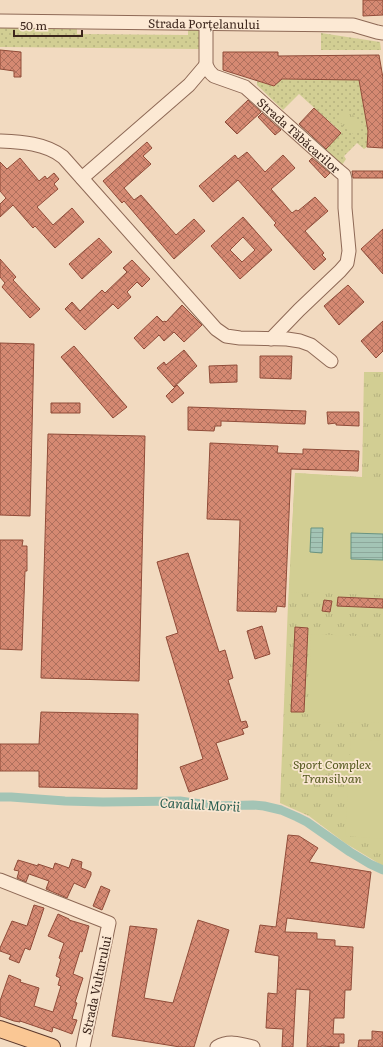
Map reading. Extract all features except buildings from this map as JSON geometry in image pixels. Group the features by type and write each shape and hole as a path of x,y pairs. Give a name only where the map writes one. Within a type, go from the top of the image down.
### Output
{"main road":[{"path":"0,1029 52,1047"}],"street":[{"name":"Strada Porțelanului","path":"0,21 353,25 383,33"},
{"path":"82,178 190,85 206,65 206,24"},
{"name":"Strada Tăbăcarilor","path":"206,65 208,70 214,76 245,87 344,175 345,179 345,208 349,251 347,263 271,339"},
{"path":"0,141 16,142 49,148 62,157 216,329 226,336 240,338 287,338 300,341 311,345 331,361"},
{"name":"Strada Vulturului","path":"0,880 109,923 83,1047"},
{"path":"218,1047 225,1043 242,1044 252,1047"}],"green space":[{"path":"77,25 77,34 188,35 188,26 195,27 200,32 200,49 0,47 0,26"},
{"path":"321,33 380,42 381,50 321,50"},
{"path":"278,79 359,80 368,131 367,147 364,149 357,143 344,156 346,159 342,165 325,150 341,132 299,94 283,110 257,85 257,81 274,86 278,82"},
{"path":"347,109 362,124 352,134 337,120"},
{"name":"Sport Complex Transilvan","path":"364,372 383,372 383,866 345,843 309,816 280,803 295,473 362,477"},
{"path":"295,473 383,479 383,595 289,592"},
{"path":"311,634 383,637 383,722 308,723"},
{"path":"351,739 383,741 383,839 345,836"}],"shaded area":[{"path":"311,528 323,528 322,553 310,552"},
{"path":"351,533 383,534 383,560 351,559"}],"waterway":[{"name":"Canalul Morii","path":"0,797 103,802 180,801 215,806 264,806 281,810 307,822 350,852 383,870"}]}
